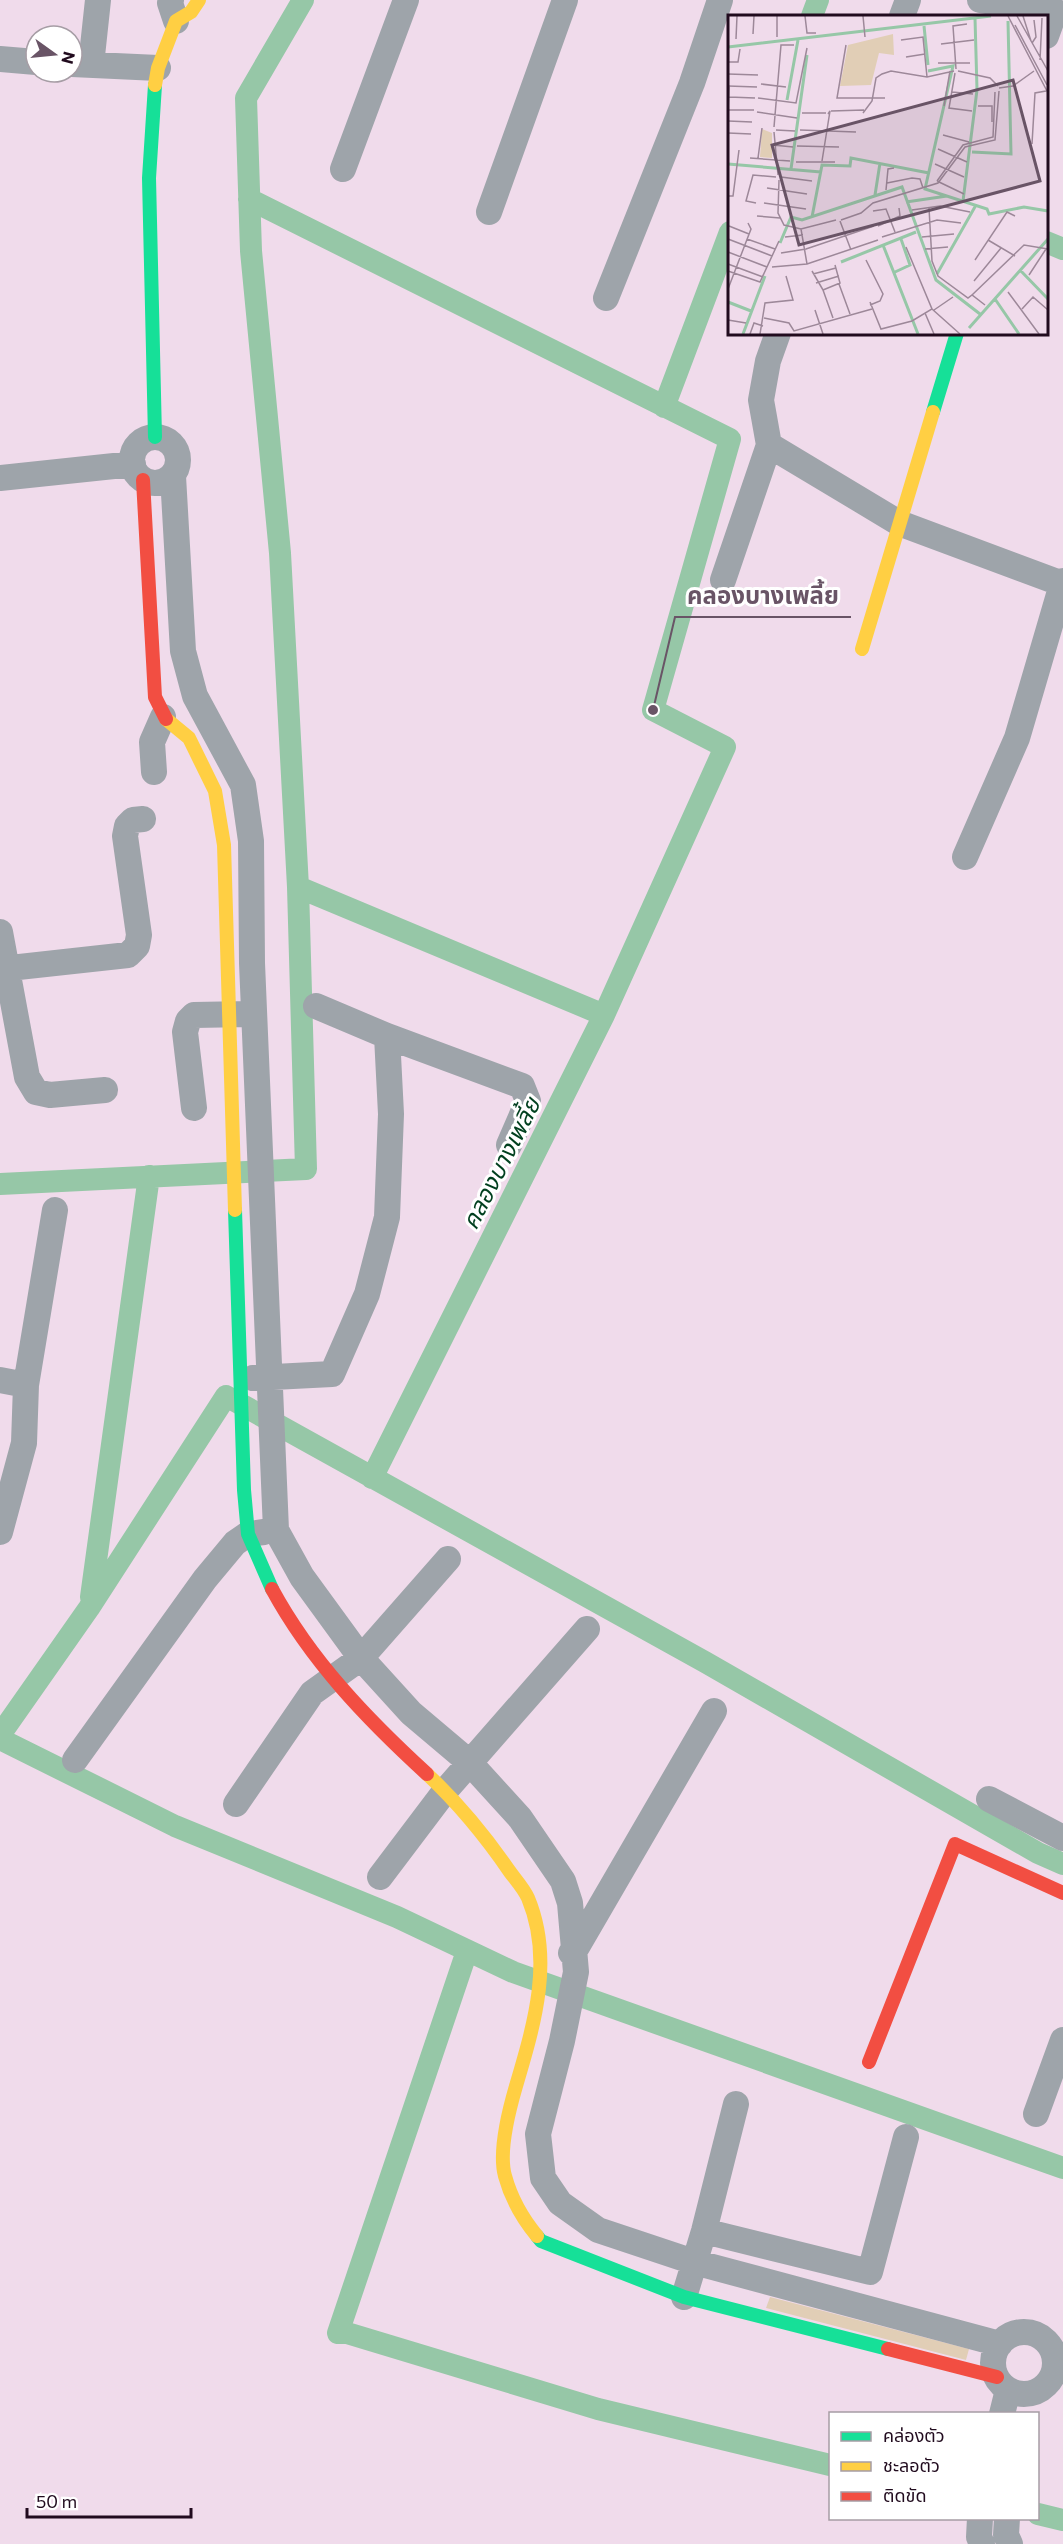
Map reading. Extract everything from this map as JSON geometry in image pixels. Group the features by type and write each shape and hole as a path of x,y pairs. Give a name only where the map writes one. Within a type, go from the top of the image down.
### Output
{"street":[{"path":"84,53 98,0"},
{"path":"154,437 149,178 153,98 158,68 174,11 191,12 199,0"},
{"path":"343,169 406,0"},
{"path":"489,212 565,0"},
{"path":"606,298 692,83 720,0"},
{"path":"902,15 908,0"},
{"path":"980,0 1059,13 1048,34"},
{"path":"0,59 24,61"},
{"path":"84,64 158,68"},
{"path":"723,580 769,445 761,400 768,361 778,334"},
{"path":"862,649 957,334"},
{"path":"1000,2344 694,2262 598,2230 560,2203 543,2178 538,2134 562,2041 575,1962 570,1903 563,1881 520,1818 470,1762 411,1713 361,1658 302,1577 276,1530 259,1126 242,1014 224,845 215,791 189,738 164,717 155,697 138,472 132,457 140,443 154,437 162,438 175,447 179,463 173,476 183,651 195,696 243,784 250,830 242,1014 233,1128 248,1534 273,1591 309,1648 332,1679 389,1739 445,1791 493,1847 528,1896 539,1940 542,1964 532,2031 505,2122 504,2174 521,2217 541,2241 684,2297 1024,2392 1053,2374 1053,2333 1016,2333 1000,2344 993,2363 1024,2392"},
{"path":"769,445 899,523 1063,583 1017,738 965,857"},
{"path":"0,478 138,472 152,484 160,483 173,476"},
{"path":"154,772 152,742 164,717"},
{"path":"3,968 128,955 137,946 140,935 125,836 127,826 133,820 143,819"},
{"path":"0,932 3,968 27,1077 36,1092 50,1095 105,1090"},
{"path":"316,1006 387,1036 522,1086 528,1101 509,1145"},
{"path":"194,1108 185,1032 188,1021 194,1015 242,1014"},
{"path":"241,1387 270,1387 332,1374 367,1294 387,1216 391,1114 387,1036"},
{"path":"0,1532 24,1443 26,1385 55,1210"},
{"path":"0,1380 26,1385"},
{"path":"75,1760 205,1579 235,1543 248,1534 276,1530"},
{"path":"236,1804 312,1693 361,1658 448,1559"},
{"path":"380,1877 445,1791 587,1629"},
{"path":"575,1962 714,1711"},
{"path":"989,1798 1063,1838"},
{"path":"869,2062 955,1844 1063,1893"},
{"path":"542,1964 575,1962"},
{"path":"1036,2114 1063,2040"},
{"path":"684,2297 704,2231 735,2104"},
{"path":"704,2231 870,2272 906,2137"}],"shaded area":[{"path":"770,2297 969,2349 966,2360 766,2308"}],"waterway":[{"path":"0,1184 306,1169 298,887 280,553 251,251 246,98 303,0"},
{"name":"คลองบางเพลี้ย","path":"812,15 818,0"},
{"name":"คลองบางเพลี้ย","path":"249,199 730,439 653,710 725,747 604,1015 372,1478"},
{"name":"คลองบางเพลี้ย","path":"664,407 728,237"},
{"path":"1048,243 1063,249"},
{"path":"298,887 604,1015"},
{"path":"91,1597 149,1176"},
{"path":"0,1735 89,1608 226,1396 705,1662 1038,1853 1063,1864"},
{"path":"0,1739 175,1826 397,1917 513,1972 1063,2168"},
{"path":"467,1951 338,2333 347,2333 598,2409 829,2465"},
{"path":"1039,2514 1063,2520"}],"traffic: fast":[{"path":"155,85 149,178 155,437"},
{"path":"933,412 957,334"},
{"path":"235,1210 244,1490 248,1534 272,1589"},
{"path":"537,2236 541,2241 684,2297 888,2349"}],"traffic: slow":[{"path":"155,85 158,68 176,21 191,12 199,0"},
{"path":"862,649 933,412"},
{"path":"166,719 189,738 215,791 224,845 235,1210"},
{"path":"427,1774 461,1809 501,1859 528,1898 536,1921 540,1945 540,1969 535,2016 508,2118 503,2166 510,2192 522,2215 537,2236"}],"traffic: jam":[{"path":"143,480 155,697 166,719"},
{"path":"272,1589 304,1641 322,1665 383,1732 427,1774"},
{"path":"869,2062 955,1844 1063,1893"},
{"path":"888,2349 997,2377"}],"place":[{"name":"คลองบางเพลี้ย","path":"653,710"}]}
